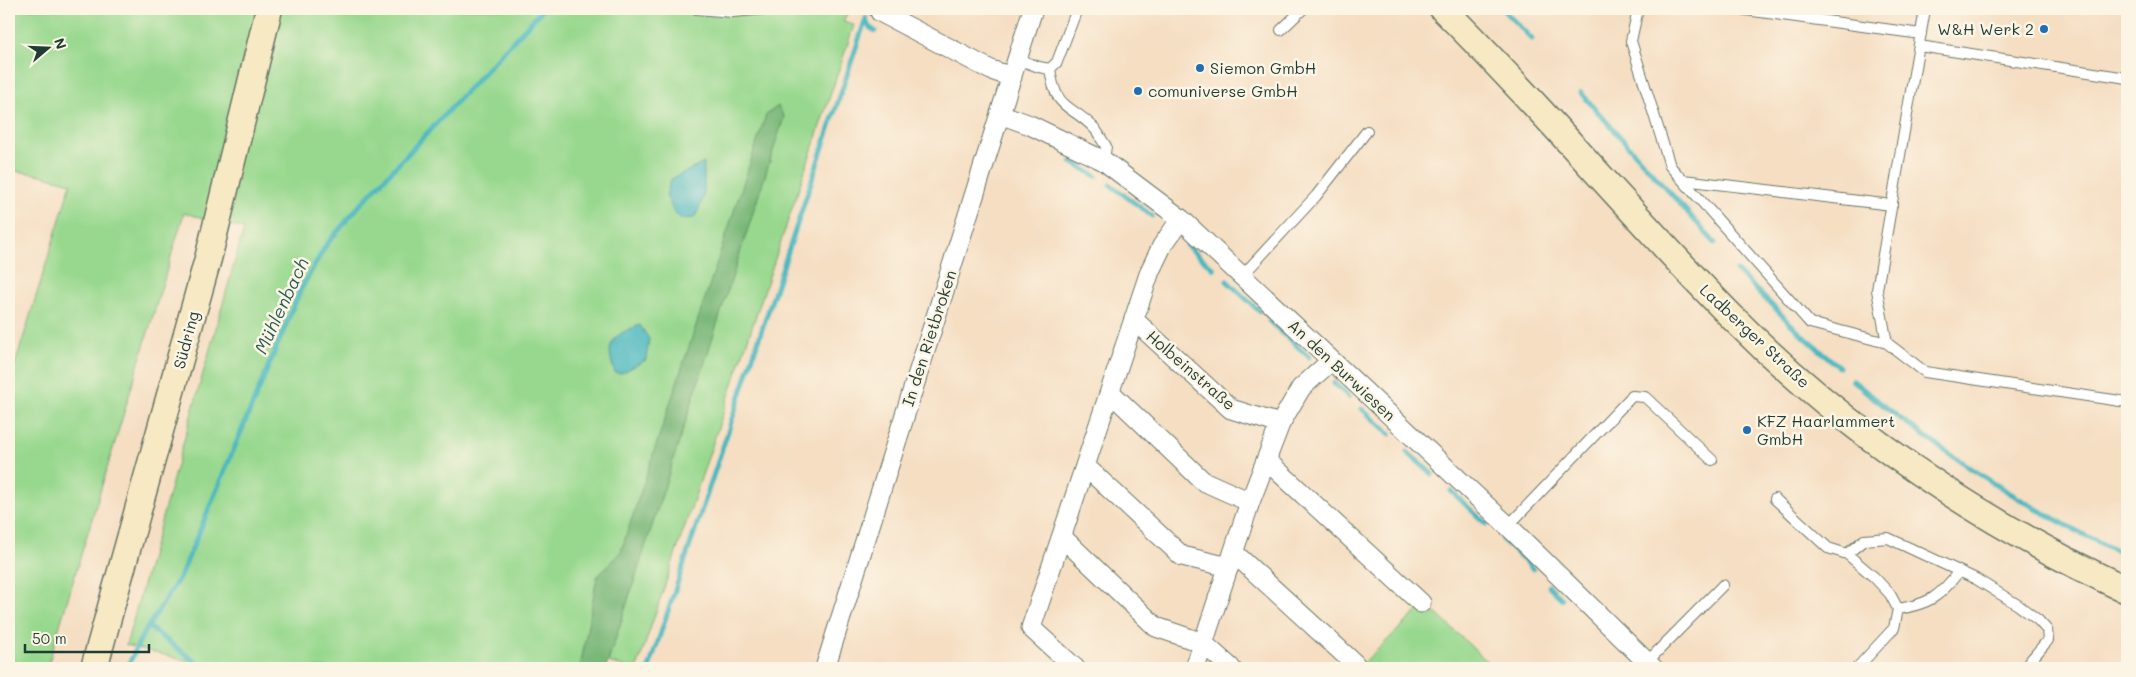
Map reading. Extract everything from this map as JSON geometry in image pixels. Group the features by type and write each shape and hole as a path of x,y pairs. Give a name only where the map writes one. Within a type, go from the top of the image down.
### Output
{"main road":[{"name":"Südring","path":"94,668 209,255 268,9"},
{"name":"Ladberger Straße","path":"1443,9 1489,55 1652,233 1734,319 1803,382 1905,463 1972,508 2076,566 2127,590"}],"street":[{"name":"In den Rietbroken","path":"826,668 1034,9"},
{"path":"876,10 990,70 1014,68"},
{"name":"An den Burwiesen","path":"1000,114 1030,125 1104,161 1181,219 1508,526 1650,665"},
{"name":"Holbeinstraße","path":"1075,668 1031,628 1134,320 1162,246 1181,219"},
{"name":"Holbeinstraße","path":"1134,320 1231,409 1280,424"},
{"path":"1195,668 1250,502 1280,424 1301,388 1331,361"},
{"path":"1110,392 1203,481 1250,502"},
{"path":"1266,460 1421,603"},
{"path":"1085,466 1182,556 1232,560 1355,664"},
{"path":"1062,537 1156,627 1203,643 1231,668"}],"lane":[{"path":"697,9 733,12 766,9"},
{"path":"1014,68 1050,69 1057,62 1077,9"},
{"path":"1281,30 1303,9"},
{"path":"1638,9 1631,42 1670,166 1810,323 1887,343 1925,372 2127,402"},
{"path":"1738,9 1921,34"},
{"path":"1887,343 1877,290 1925,9"},
{"path":"1919,46 2127,78"},
{"path":"1050,69 1052,86 1063,106 1095,129 1106,146 1104,161"},
{"path":"1242,276 1316,196 1367,131"},
{"path":"1683,180 1892,205"},
{"path":"1508,526 1632,396 1645,397 1712,460"},
{"path":"1775,499 1828,548 1847,554 1890,594 1898,609 1894,628 1857,668"},
{"path":"1847,554 1864,540 1888,538 1959,571 2018,605 2038,620 2047,630 2048,640 2024,668"},
{"path":"1898,609 1932,600 1946,590 1959,571"},
{"path":"1650,665 1723,585"}],"green space":[{"path":"9,9 849,9 843,22 854,25 637,668 628,668 608,662 695,392 583,668 215,668 126,645 244,229 184,213 47,668 9,668 9,384 71,183 36,174 9,170"},
{"path":"778,106 784,117 606,668 580,668 597,577 621,551 766,115"},
{"path":"1426,604 1494,668 1358,668 1420,609"}],"water":[{"path":"704,163 704,191 701,204 694,218 682,219 674,213 666,195 671,179"},
{"path":"640,325 649,339 646,360 622,373 615,373 610,355 612,342 622,333"}],"waterway":[{"name":"Mühlenbach","path":"127,668 142,636 181,575 300,291 326,245 360,205 543,9"},
{"path":"1502,9 1532,39"},
{"path":"649,668 866,18"},
{"path":"866,20 869,27 875,31"},
{"path":"1581,93 1715,243"},
{"path":"1071,162 1096,176"},
{"path":"1111,185 1152,216"},
{"path":"1187,246 1214,269"},
{"path":"1737,271 1798,331 1839,367"},
{"path":"1227,281 1259,311"},
{"path":"1269,321 1309,357"},
{"path":"1852,380 1916,430 1984,477 2054,519 2127,556"},
{"path":"1334,383 1349,397"},
{"path":"1362,409 1390,434"},
{"path":"1407,452 1432,474"},
{"path":"1451,491 1486,524"},
{"path":"1503,540 1533,569"},
{"path":"1549,586 1562,599"},
{"path":"149,627 198,664 219,668"}],"place":[{"name":"W&H Werk 2","path":"2044,29"},
{"name":"Siemon GmbH","path":"1200,68"},
{"name":"comuniverse GmbH","path":"1138,91"},
{"name":"KFZ Haarlammert GmbH","path":"1747,430"}]}
